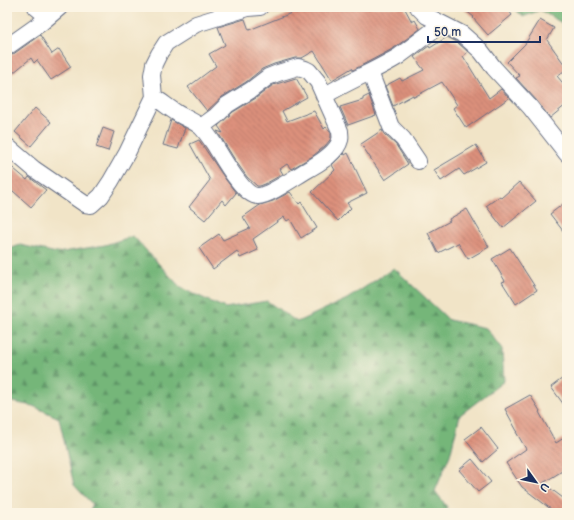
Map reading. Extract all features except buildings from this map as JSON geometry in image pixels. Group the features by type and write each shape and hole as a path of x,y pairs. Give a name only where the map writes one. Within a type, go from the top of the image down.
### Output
{"street":[{"path":"36,7 54,12"},
{"path":"7,146 34,169 85,204 91,204 101,196 110,181 154,97 152,75 154,64 166,43 196,24 248,8 260,7"},
{"path":"418,7 427,16 462,34 481,51 494,68 530,107 567,154"},
{"path":"7,47 54,12"},
{"path":"324,96 336,88 370,72 398,56 442,24"},
{"path":"154,97 178,114 201,127 240,184 254,196 264,195 289,182 333,152 340,139 340,131 318,82 309,71 298,67 278,72 268,77 227,105 216,116 201,127"},
{"path":"370,72 391,127 403,140 418,161"}],"green space":[{"path":"513,7 567,7 567,36 562,23 540,10 523,17"},
{"path":"133,236 181,288 225,308 267,301 297,322 347,299 394,268 449,320 486,328 502,349 504,381 460,415 450,455 435,491 447,507 444,513 90,513 92,504 74,485 59,418 33,406 7,401 7,250 20,245 57,253 105,245"}]}
